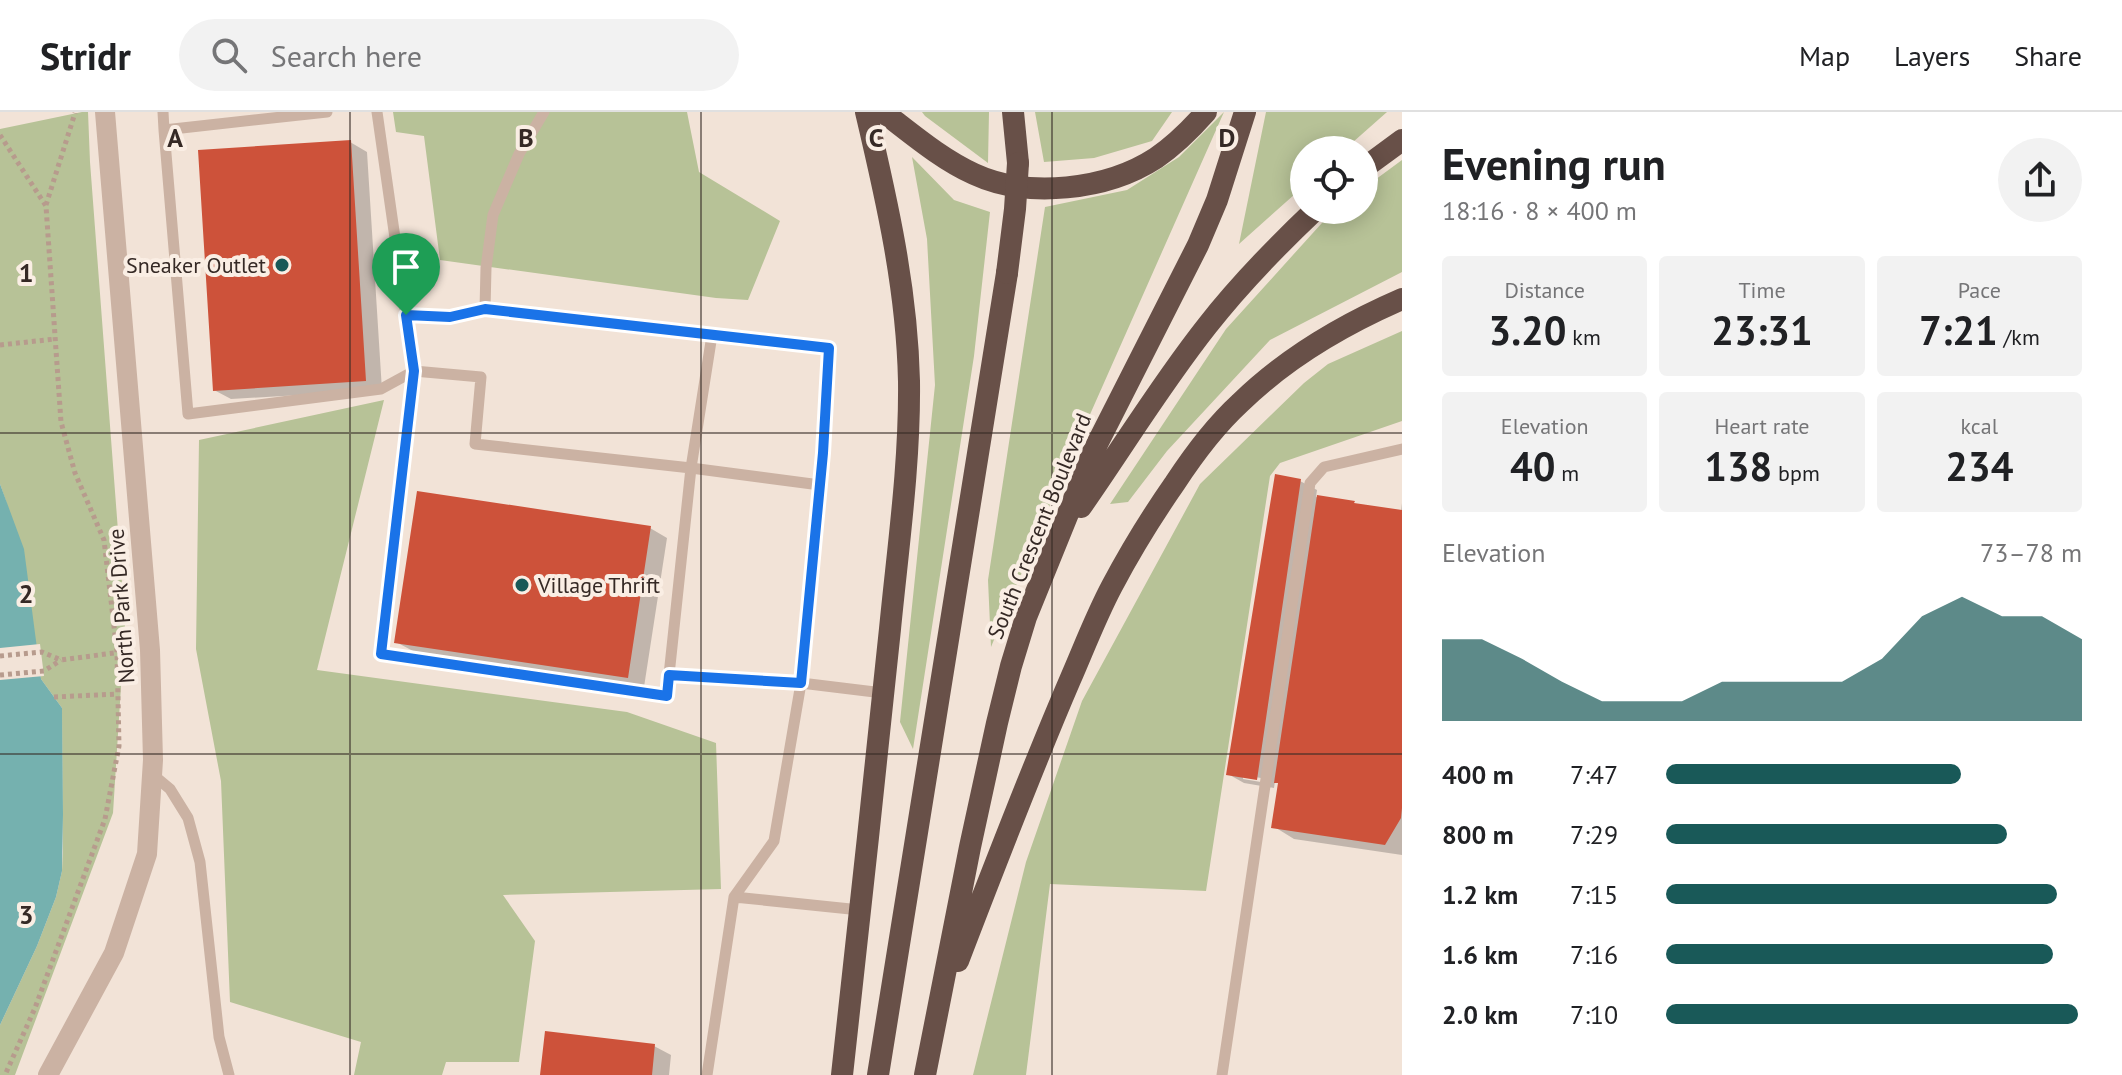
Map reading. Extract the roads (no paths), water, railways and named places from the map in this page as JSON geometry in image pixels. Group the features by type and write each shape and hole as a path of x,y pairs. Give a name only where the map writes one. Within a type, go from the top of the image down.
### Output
{"highway":[{"path":"842,1075 909,426 909,378 902,288 866,112"},
{"path":"883,112 953,163 976,175 998,183 1047,188 1094,183 1138,168 1177,142 1206,112"},
{"path":"878,1075 1007,273 1018,163 1013,112"},
{"name":"South Crescent Boulevard","path":"925,1075 970,847 1011,666 1026,617 1093,452 1198,245 1217,200 1245,112"},
{"path":"1378,158 1402,140"},
{"path":"1059,538 1163,385 1208,325 1301,224"},
{"path":"938,1015 1050,727 1112,586 1150,518 1192,457 1238,404 1263,381 1319,341 1357,319 1402,299"}],"street":[{"name":"North Park Drive","path":"48,1075 114,953 147,854 152,774 150,650 105,112"}],"lane":[{"path":"163,112 188,414 381,389 414,371 481,377 475,444 820,485"},
{"path":"164,130 327,112"},
{"path":"377,112 414,371 381,654 667,696 691,468 712,335"},
{"path":"485,309 486,268 493,215 519,154 544,112"},
{"path":"406,315 450,317 485,309 829,348 820,485 801,683 774,841 734,897 707,1075"},
{"path":"1222,1075 1310,483 1324,467 1402,449"},
{"path":"669,675 801,683 883,693"},
{"path":"152,774 170,789 188,818 200,862 219,1037 229,1075"},
{"path":"734,897 860,910"}],"water":[{"path":"0,484 24,549 41,679 62,708 63,814 62,871 56,897 0,1025"}],"place":[{"name":"Sneaker Outlet","path":"282,265"},
{"name":"Village Thrift","path":"522,585"}]}
